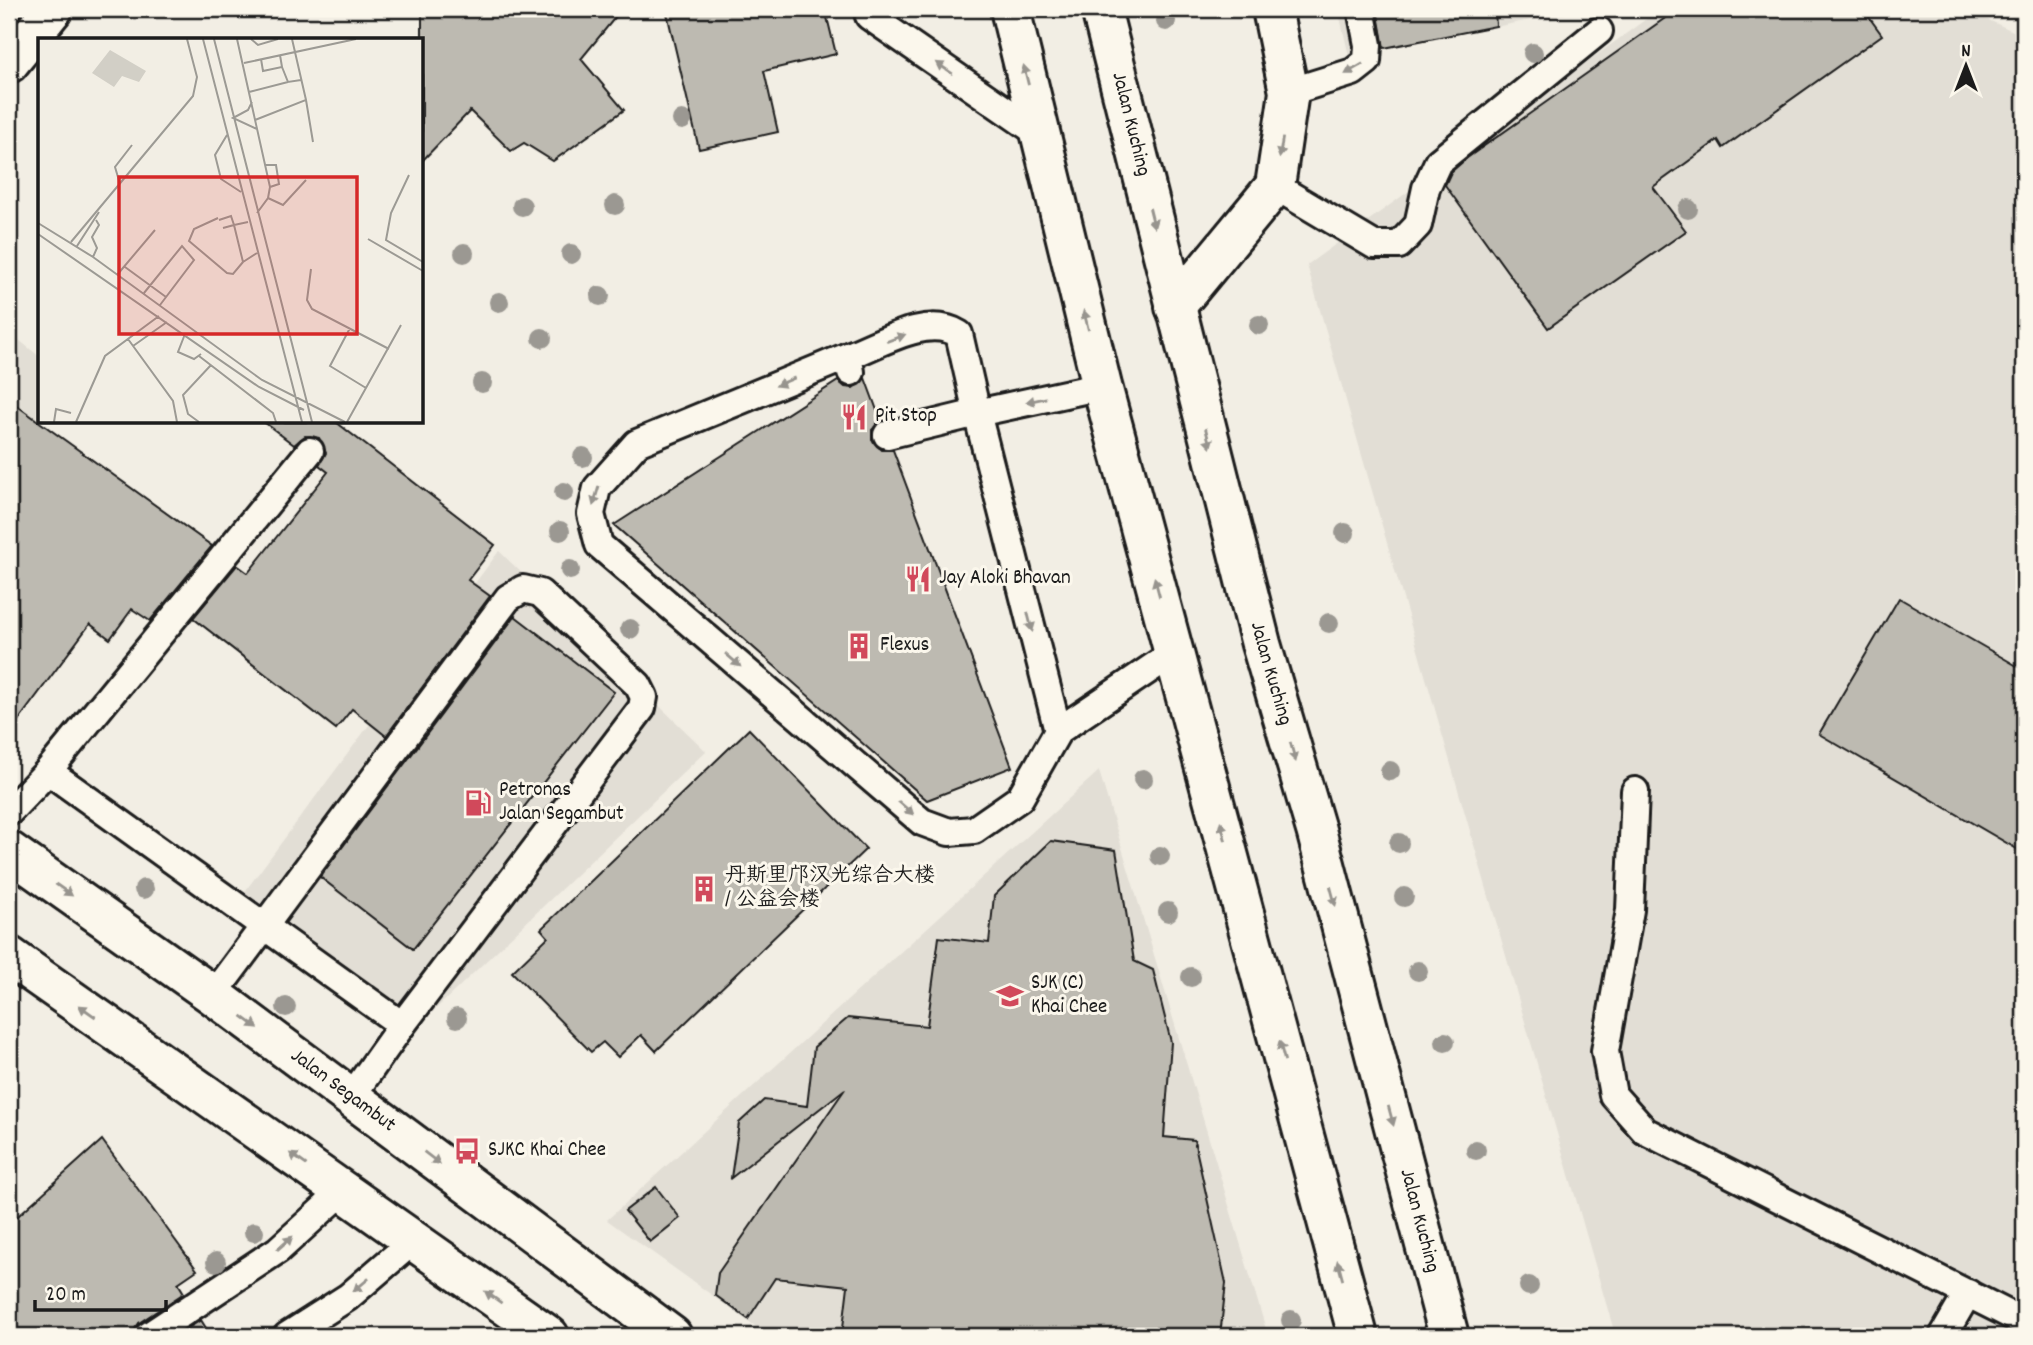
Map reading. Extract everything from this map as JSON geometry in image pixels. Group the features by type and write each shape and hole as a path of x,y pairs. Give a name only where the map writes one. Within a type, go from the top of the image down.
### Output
{"main road":[{"path":"9,63 53,9"},
{"path":"1010,9 1102,386 1358,1336"},
{"name":"Jalan Kuching","path":"1101,9 1261,644 1316,830 1449,1336"},
{"path":"1175,307 1275,186 1289,92 1272,9"},
{"name":"Jalan Segambut","path":"9,851 213,995 672,1336"},
{"path":"9,956 549,1336"}],"lane":[{"path":"867,9 869,16 1041,135"},
{"path":"1289,92 1353,72 1367,61 1368,45 1361,9"},
{"path":"1275,186 1374,245 1399,245 1418,225 1426,188 1438,162 1599,32"},
{"path":"1058,732 959,334 948,326 929,326 849,364 637,443 597,488 592,514 600,545 922,822 949,832 974,830 1020,797 1058,732 1175,652"},
{"path":"887,435 1102,386"},
{"path":"9,813 48,771 310,451"},
{"path":"213,995 508,598 523,589 540,593 638,685 644,697 642,708 402,1025 351,1097"},
{"path":"48,771 402,1025"},
{"path":"1635,791 1630,910 1605,1051 1613,1095 1645,1131 2024,1322"},
{"path":"148,1336 278,1250 343,1191"},
{"path":"288,1336 348,1297 413,1241"},
{"path":"1943,1336 1968,1293"}],"shaded area":[{"path":"1338,9 1571,9 1571,12 1349,56"},
{"path":"1660,9 1964,9 2024,36 2024,1336 1621,1336 1614,1331 1307,265"},
{"path":"9,332 38,355 38,424 9,460"},
{"path":"499,551 706,751 421,1023 243,894"},
{"name":"SJK (C) Khai Chee","path":"1099,771 1268,1336 769,1336 607,1220"}],"building":[{"path":"422,9 622,9 581,59 624,110 553,161 524,143 511,151 470,111 424,159"},
{"path":"666,9 825,9 836,54 764,71 778,132 699,149"},
{"path":"1377,9 1495,9 1496,26 1384,48"},
{"path":"1678,9 1863,9 1882,35 1723,148 1718,140 1653,187 1686,231 1548,328 1445,185 1451,172 1467,158"},
{"name":"Flexus","path":"865,378 881,421 872,430 872,439 882,450 893,450 1012,767 927,800 614,525 838,381 845,387 853,388"},
{"path":"9,400 38,421 38,424 42,424 212,546 150,621 132,609 110,639 90,624 9,733"},
{"path":"267,424 339,424 495,545 468,580 490,596 386,736 352,709 336,729 193,618 237,565 248,573 328,472 319,465 326,453 319,438 305,436 294,445"},
{"path":"1899,598 2024,670 2024,853 1819,734"},
{"path":"515,616 614,692 413,949 320,877"},
{"name":"丹斯里邝汉光综合大楼 / 公益会楼","path":"749,729 866,849 656,1051 641,1035 618,1057 603,1042 591,1052 512,972 548,937 541,929"},
{"name":"SJK (C) Khai Chee","path":"1051,841 1116,850 1134,961 1153,970 1171,1042 1164,1137 1194,1140 1226,1283 1220,1336 842,1336 848,1286 775,1278 748,1319 715,1295 718,1273 845,1089 731,1178 739,1123 764,1100 807,1106 814,1047 848,1018 927,1026 939,937 989,943 994,896"},
{"path":"102,1140 197,1270 178,1283 184,1293 139,1323 132,1336 9,1336 9,1224"},
{"path":"656,1187 680,1218 650,1242 625,1211"},
{"path":"201,1320 211,1336 176,1336"}],"place":[{"name":"Pit Stop","path":"854,417"},
{"name":"Jay Aloki Bhavan","path":"918,579"},
{"name":"Flexus","path":"859,646"},
{"name":"Petronas Jalan Segambut","path":"478,803"},
{"name":"丹斯里邝汉光综合大楼 / 公益会楼","path":"704,889"},
{"name":"SJK (C) Khai Chee","path":"1010,996"},
{"name":"SJKC Khai Chee","path":"467,1151"}]}
